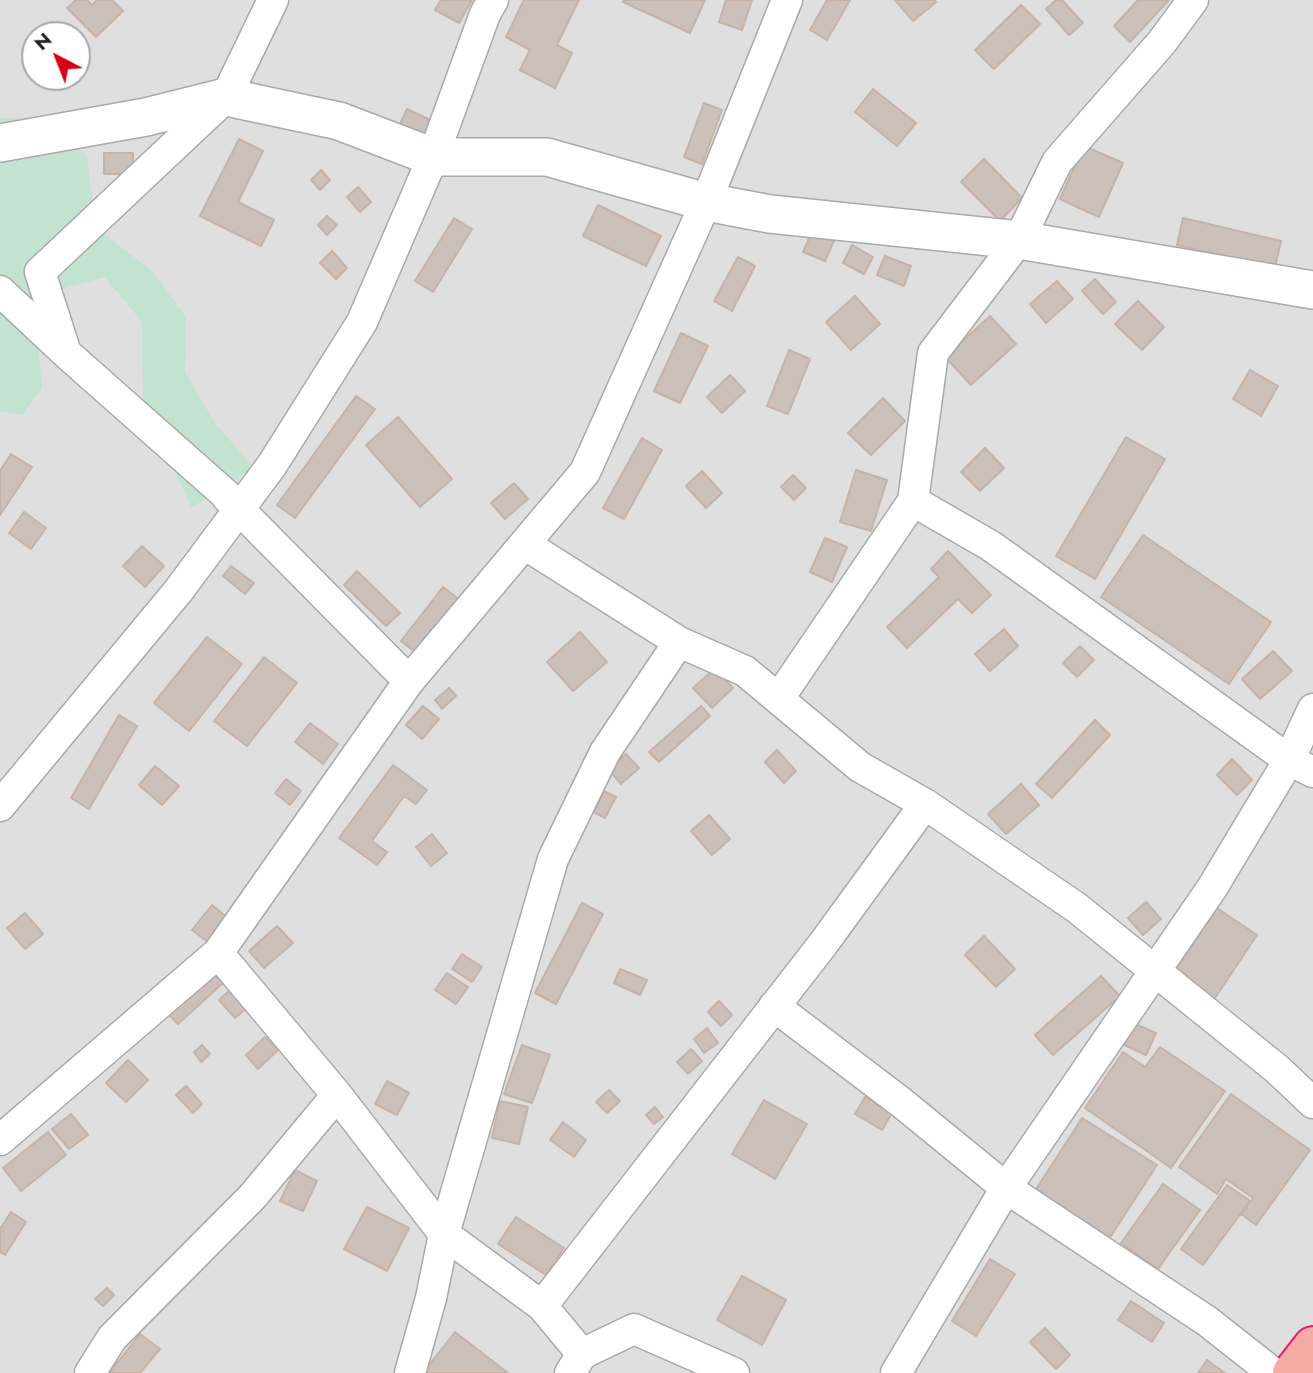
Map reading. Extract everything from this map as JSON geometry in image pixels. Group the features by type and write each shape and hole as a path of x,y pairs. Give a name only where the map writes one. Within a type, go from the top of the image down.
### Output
{"highway":[{"path":"1292,1373 1313,1346"}],"street":[{"path":"272,0 226,97 40,272 66,353 241,508 409,681"},
{"path":"0,806 179,590 241,508 272,465 362,322 433,157 493,0"},
{"path":"0,1140 218,953 409,681 585,472 706,202 787,0"},
{"path":"779,698 913,500 933,353 1019,240 1057,162 1162,42 1193,0"},
{"path":"0,143 146,117 226,97 339,121 433,157 547,157 706,202 770,214 1019,240 1313,290"},
{"path":"0,291 169,450 241,508"},
{"path":"913,500 991,547 1301,766"},
{"path":"526,545 679,642 745,671 860,766 925,804 1077,908 1277,1069 1313,1103"},
{"path":"410,1373 431,1298 444,1234 553,859 605,752 679,642"},
{"path":"896,1373 1006,1188 1212,888 1301,766 1313,709"},
{"path":"542,1306 774,1006 925,804"},
{"path":"218,953 337,1095 444,1234 542,1306 576,1363 634,1329 734,1373"},
{"path":"774,1006 902,1103 1006,1188 1207,1321 1273,1373"},
{"path":"89,1373 112,1338 253,1196 337,1095"}],"shaded area":[{"path":"0,0 1313,0 1313,1373 0,1373"}],"green space":[{"path":"0,118 51,119 87,157 96,228 151,270 186,317 185,372 215,423 253,467 216,494 191,507 143,400 142,322 105,277 59,290 35,313 42,388 22,415 0,411"}],"building":[{"path":"76,0 87,0 92,5 97,0 112,0 123,11 96,37 91,32 91,21 80,21 67,8"},
{"path":"441,0 472,0 459,23 435,10"},
{"path":"524,0 579,0 557,45 572,53 555,88 520,70 530,50 506,37"},
{"path":"705,0 690,33 623,2"},
{"path":"726,0 752,0 742,30 719,22"},
{"path":"827,0 850,0 827,40 810,30"},
{"path":"895,0 934,0 936,2 913,21"},
{"path":"1056,0 1062,0 1083,23 1069,35 1046,9"},
{"path":"1138,0 1169,0 1130,42 1114,26"},
{"path":"1021,5 1040,24 994,69 975,50"},
{"path":"873,89 916,123 897,146 855,112"},
{"path":"704,103 722,110 702,164 684,157"},
{"path":"407,109 432,121 425,137 399,126"},
{"path":"239,139 263,151 238,202 274,220 261,246 200,216"},
{"path":"1084,146 1123,163 1099,217 1060,199"},
{"path":"104,153 133,153 133,174 104,174"},
{"path":"984,159 1022,198 1000,221 961,182"},
{"path":"321,170 330,180 320,190 311,180"},
{"path":"358,187 371,202 360,212 347,197"},
{"path":"598,205 661,236 646,266 583,236"},
{"path":"327,216 337,225 327,235 318,225"},
{"path":"454,218 472,229 433,292 415,281"},
{"path":"1183,218 1281,241 1275,267 1177,245"},
{"path":"814,227 836,236 825,261 803,252"},
{"path":"852,245 873,257 864,274 843,263"},
{"path":"332,251 347,268 336,279 320,263"},
{"path":"885,256 911,266 904,286 877,275"},
{"path":"738,257 755,266 732,311 714,301"},
{"path":"1095,279 1116,302 1103,314 1082,291"},
{"path":"1057,281 1073,299 1046,323 1030,304"},
{"path":"855,296 880,324 851,350 826,322"},
{"path":"1138,301 1164,327 1142,350 1115,324"},
{"path":"990,316 1016,344 971,385 945,357"},
{"path":"681,333 708,346 680,403 654,391"},
{"path":"789,350 810,359 788,414 767,406"},
{"path":"1250,370 1278,386 1261,416 1233,399"},
{"path":"730,375 745,391 722,413 707,397"},
{"path":"356,396 375,409 295,518 277,505"},
{"path":"883,398 905,421 871,455 848,433"},
{"path":"398,417 452,479 420,507 366,445"},
{"path":"1126,437 1165,459 1095,579 1056,556"},
{"path":"642,438 662,450 624,519 603,508"},
{"path":"985,448 1004,468 980,491 961,472"},
{"path":"11,454 32,467 0,515 0,471"},
{"path":"856,470 887,480 871,531 840,522"},
{"path":"702,471 722,493 706,508 686,486"},
{"path":"793,475 806,488 794,500 781,487"},
{"path":"514,483 528,499 505,519 491,503"},
{"path":"24,512 46,528 31,549 9,533"},
{"path":"1143,535 1271,622 1229,684 1101,597"},
{"path":"825,538 847,547 832,582 810,572"},
{"path":"142,546 164,566 145,587 123,566"},
{"path":"948,551 991,595 972,613 958,599 907,648 887,627 939,577 931,569"},
{"path":"231,566 254,583 245,594 223,576"},
{"path":"357,571 400,613 386,626 344,585"},
{"path":"443,587 460,600 418,654 401,641"},
{"path":"1004,629 1018,646 990,671 975,654"},
{"path":"580,632 607,662 573,691 547,662"},
{"path":"207,637 242,664 189,731 154,703"},
{"path":"1080,646 1094,660 1077,677 1063,663"},
{"path":"1273,651 1292,671 1260,699 1242,679"},
{"path":"264,657 297,683 247,746 214,721"},
{"path":"715,668 733,688 712,708 693,688"},
{"path":"449,688 456,696 442,709 435,700"},
{"path":"423,706 439,719 422,739 406,725"},
{"path":"701,706 710,716 659,762 649,752"},
{"path":"119,715 137,726 89,809 71,798"},
{"path":"1095,720 1110,735 1052,798 1036,784"},
{"path":"310,723 338,744 323,764 295,742"},
{"path":"777,750 796,771 784,783 765,762"},
{"path":"626,754 639,768 621,784 609,770"},
{"path":"1232,759 1252,780 1237,795 1217,775"},
{"path":"393,765 427,790 416,804 404,796 372,841 387,852 377,865 339,838"},
{"path":"155,766 179,786 162,805 139,785"},
{"path":"286,779 301,791 290,805 275,793"},
{"path":"1021,784 1039,805 1006,834 988,814"},
{"path":"604,791 616,797 605,818 594,812"},
{"path":"709,815 730,839 712,855 691,831"},
{"path":"432,834 447,853 431,866 416,847"},
{"path":"1146,902 1161,919 1143,935 1128,918"},
{"path":"582,903 603,914 556,1004 535,993"},
{"path":"212,905 228,918 208,942 192,930"},
{"path":"1217,908 1257,935 1213,1001 1173,974"},
{"path":"25,913 43,934 25,949 7,928"},
{"path":"277,926 293,943 264,968 249,951"},
{"path":"984,936 1015,969 996,987 965,955"},
{"path":"462,954 482,967 472,982 452,969"},
{"path":"620,969 647,980 640,995 614,983"},
{"path":"213,973 223,983 178,1024 168,1014"},
{"path":"447,973 468,987 456,1004 435,990"},
{"path":"1101,976 1120,996 1053,1055 1035,1035"},
{"path":"231,989 247,1008 235,1018 219,1000"},
{"path":"719,1001 732,1015 721,1026 708,1012"},
{"path":"1128,1021 1156,1033 1146,1055 1118,1042"},
{"path":"707,1028 718,1043 704,1053 694,1039"},
{"path":"265,1037 278,1050 258,1069 246,1055"},
{"path":"202,1045 210,1054 201,1062 194,1052"},
{"path":"522,1045 550,1055 532,1103 504,1094"},
{"path":"1160,1047 1225,1091 1171,1168 1085,1108 1123,1052 1145,1067"},
{"path":"691,1049 702,1061 688,1074 677,1062"},
{"path":"128,1060 148,1080 126,1102 106,1083"},
{"path":"387,1081 409,1093 397,1115 375,1104"},
{"path":"186,1086 202,1104 193,1113 176,1095"},
{"path":"609,1090 620,1101 607,1113 596,1102"},
{"path":"1231,1094 1310,1150 1256,1225 1241,1214 1253,1198 1226,1179 1217,1194 1179,1167"},
{"path":"865,1097 892,1113 882,1130 855,1114"},
{"path":"764,1100 807,1124 775,1179 732,1154"},
{"path":"500,1101 528,1107 519,1144 492,1138"},
{"path":"655,1107 663,1117 654,1124 646,1115"},
{"path":"71,1114 88,1135 69,1149 52,1129"},
{"path":"1082,1118 1157,1165 1107,1242 1033,1194"},
{"path":"563,1122 586,1140 574,1157 550,1140"},
{"path":"48,1132 66,1155 21,1191 3,1168"},
{"path":"295,1170 317,1181 303,1211 280,1201"},
{"path":"1163,1184 1200,1210 1158,1269 1121,1243"},
{"path":"1227,1185 1250,1201 1203,1265 1181,1249"},
{"path":"367,1207 409,1228 387,1271 344,1249"},
{"path":"11,1212 26,1222 5,1255 0,1252 0,1229"},
{"path":"516,1217 564,1248 546,1275 498,1244"},
{"path":"990,1259 1015,1274 976,1336 952,1321"},
{"path":"742,1276 786,1300 762,1345 717,1320"},
{"path":"107,1288 114,1295 103,1306 95,1299"},
{"path":"1131,1301 1164,1323 1152,1342 1118,1320"},
{"path":"1045,1328 1070,1355 1056,1369 1030,1342"},
{"path":"455,1332 508,1373 423,1373"},
{"path":"140,1334 160,1349 140,1373 109,1373"},
{"path":"1207,1360 1225,1373 1198,1373"}]}
